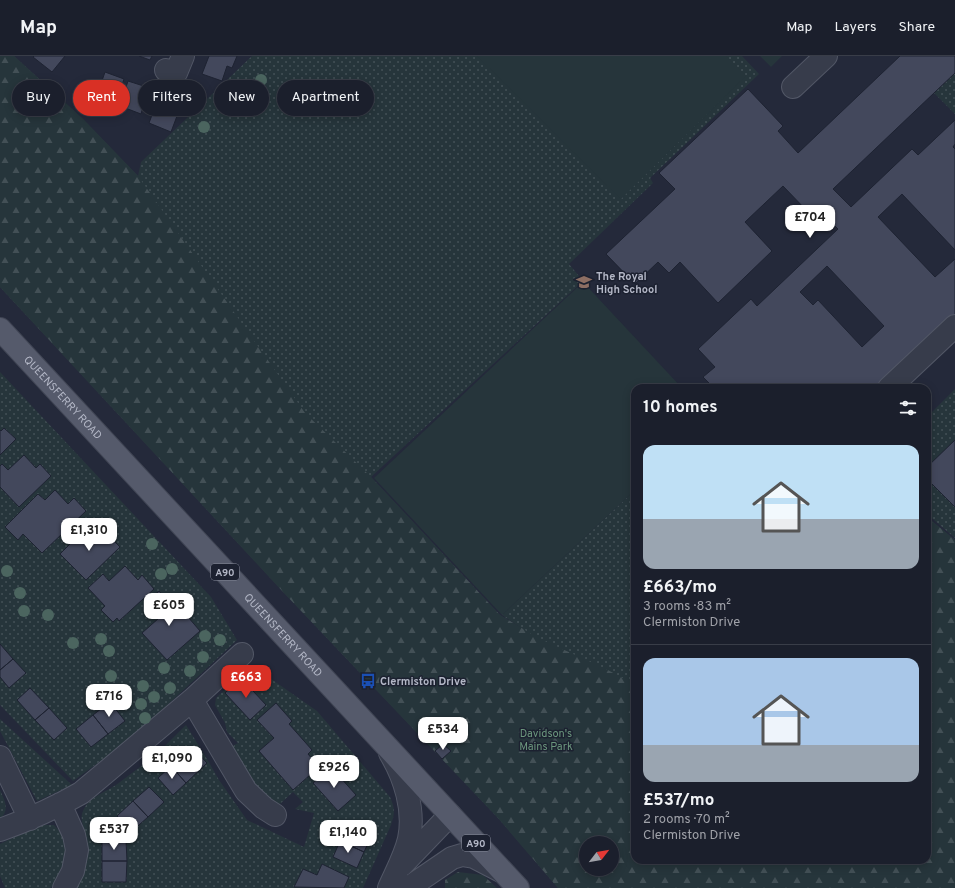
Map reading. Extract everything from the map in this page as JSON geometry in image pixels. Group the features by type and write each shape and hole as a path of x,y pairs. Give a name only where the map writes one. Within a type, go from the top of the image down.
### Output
{"main road":[{"name":"QUEENSFERRY ROAD","path":"0,329 518,888"}],"street":[{"path":"166,70 176,73 183,56"},
{"path":"793,87 826,56"},
{"path":"893,384 955,326"},
{"path":"0,830 30,819 81,793 192,700 242,654"},
{"path":"192,700 246,790 264,808 275,815"},
{"path":"386,745 401,776 407,793 410,810 411,824 409,839 404,856 407,883"},
{"path":"0,757 30,819"},
{"path":"60,804 74,835 77,850 74,871 64,888"},
{"path":"407,883 450,815"},
{"path":"407,883 452,858 462,856 474,857 502,872"}],"green space":[{"path":"0,56 14,56 40,80 12,80 12,116 65,116 65,103 73,110 73,116 80,116 83,119 138,176 141,162 189,116 206,116 206,100 214,92 214,116 269,116 269,80 227,80 252,56 742,56 759,74 650,178 653,183 569,264 583,281 371,477 500,615 527,632 502,615 631,494 631,864 931,864 931,520 955,540 955,888 558,888 498,818 285,594 0,287"},
{"name":"Davidson's Mains Park","path":"0,56 14,56 40,80 12,80 12,116 65,116 65,103 73,110 73,116 80,116 83,119 138,176 305,413 371,477 500,615 538,638 606,669 631,683 631,864 931,864 931,520 955,540 955,888 558,888 498,818 285,594 0,287"},
{"path":"477,56 726,56 746,76 621,199"},
{"path":"760,56 782,56 771,67"},
{"path":"955,73 955,114 934,93"},
{"path":"583,282 678,384 631,384 631,494 502,615 374,478"},
{"path":"0,372 211,597 237,640 130,740 73,781 0,705"},
{"path":"955,389 955,538 931,517 931,413"},
{"path":"251,665 317,711 390,797 394,811 391,825 363,888 76,888 84,871 87,851 82,818 85,806 146,762 164,747 186,725 219,780 247,820 304,847 314,813 295,809 303,802 293,792 281,803 275,806 267,805 231,749 238,743 227,732 225,723 215,705 216,698"},
{"path":"0,719 72,785 37,801 0,731"},
{"path":"0,790 6,805 6,809 0,819"},
{"path":"40,825 54,825 63,835 67,859 56,884 50,888 5,888 0,876 0,844"},
{"path":"458,872 483,875 497,888 445,888 445,880"}],"building":[{"path":"65,56 52,72 33,57"},
{"path":"139,56 152,56 150,60"},
{"path":"209,56 237,56 232,68 227,66 222,80 202,74"},
{"path":"900,56 955,56 955,73 833,189 851,207 912,149 918,155 955,120 955,144 953,147 955,149 955,250 902,194 878,217 935,277 955,259 955,315 883,384 710,384 703,377 715,367 698,349 751,299 757,306 838,229 815,206 808,212 783,186 745,222 772,251 718,303 680,262 669,273 658,262 635,284 606,254 675,189 659,173 748,89 783,126 778,131 798,153","holes":["827,266 884,326 862,347 818,300 813,305 800,292"]},
{"path":"105,72 124,79 124,80 102,80"},
{"path":"130,82 138,84 138,113 130,110"},
{"path":"152,116 177,116 171,132 149,123"},
{"path":"4,428 16,439 0,455 0,430 1,431"},
{"path":"955,440 955,507 931,483 931,463"},
{"path":"24,455 36,468 40,464 51,476 19,507 0,487 0,466 2,464 8,470"},
{"path":"55,490 68,504 74,498 86,511 42,553 23,534 18,540 5,527 38,494 45,500"},
{"path":"88,526 103,541 108,535 120,547 86,580 60,554"},
{"path":"125,566 138,580 142,575 154,589 119,621 117,618 113,622 101,610 105,606 88,588 103,574 109,581"},
{"path":"159,591 173,606 176,603 200,631 167,660 142,633 159,618 146,603"},
{"path":"0,644 13,659 0,670"},
{"path":"13,659 26,673 9,688 0,677 0,670"},
{"path":"241,678 266,705 250,720 225,693"},
{"path":"30,688 49,708 35,720 17,700"},
{"path":"110,702 125,721 108,734 93,715"},
{"path":"276,703 292,721 289,724 312,750 308,754 319,767 293,790 259,751 274,738 257,720"},
{"path":"49,708 67,728 54,740 35,720"},
{"path":"93,715 108,734 91,747 76,729"},
{"path":"443,744 451,751 442,759 435,751"},
{"path":"192,747 207,763 186,783 171,766"},
{"path":"171,766 186,783 173,795 158,778"},
{"path":"331,767 356,795 338,811 313,783"},
{"path":"149,787 164,802 148,817 133,801"},
{"path":"133,801 148,817 131,832 117,816"},
{"path":"347,826 371,837 364,852 340,841"},
{"path":"102,840 126,840 127,861 102,861"},
{"path":"340,841 364,852 357,868 333,857"},
{"path":"102,861 127,861 126,882 102,882"},
{"path":"322,864 349,877 344,888 294,887 303,869 317,875"}],"place":[{"name":"The Royal High School","path":"584,282"},
{"name":"Clermiston Drive","path":"368,681"}]}
